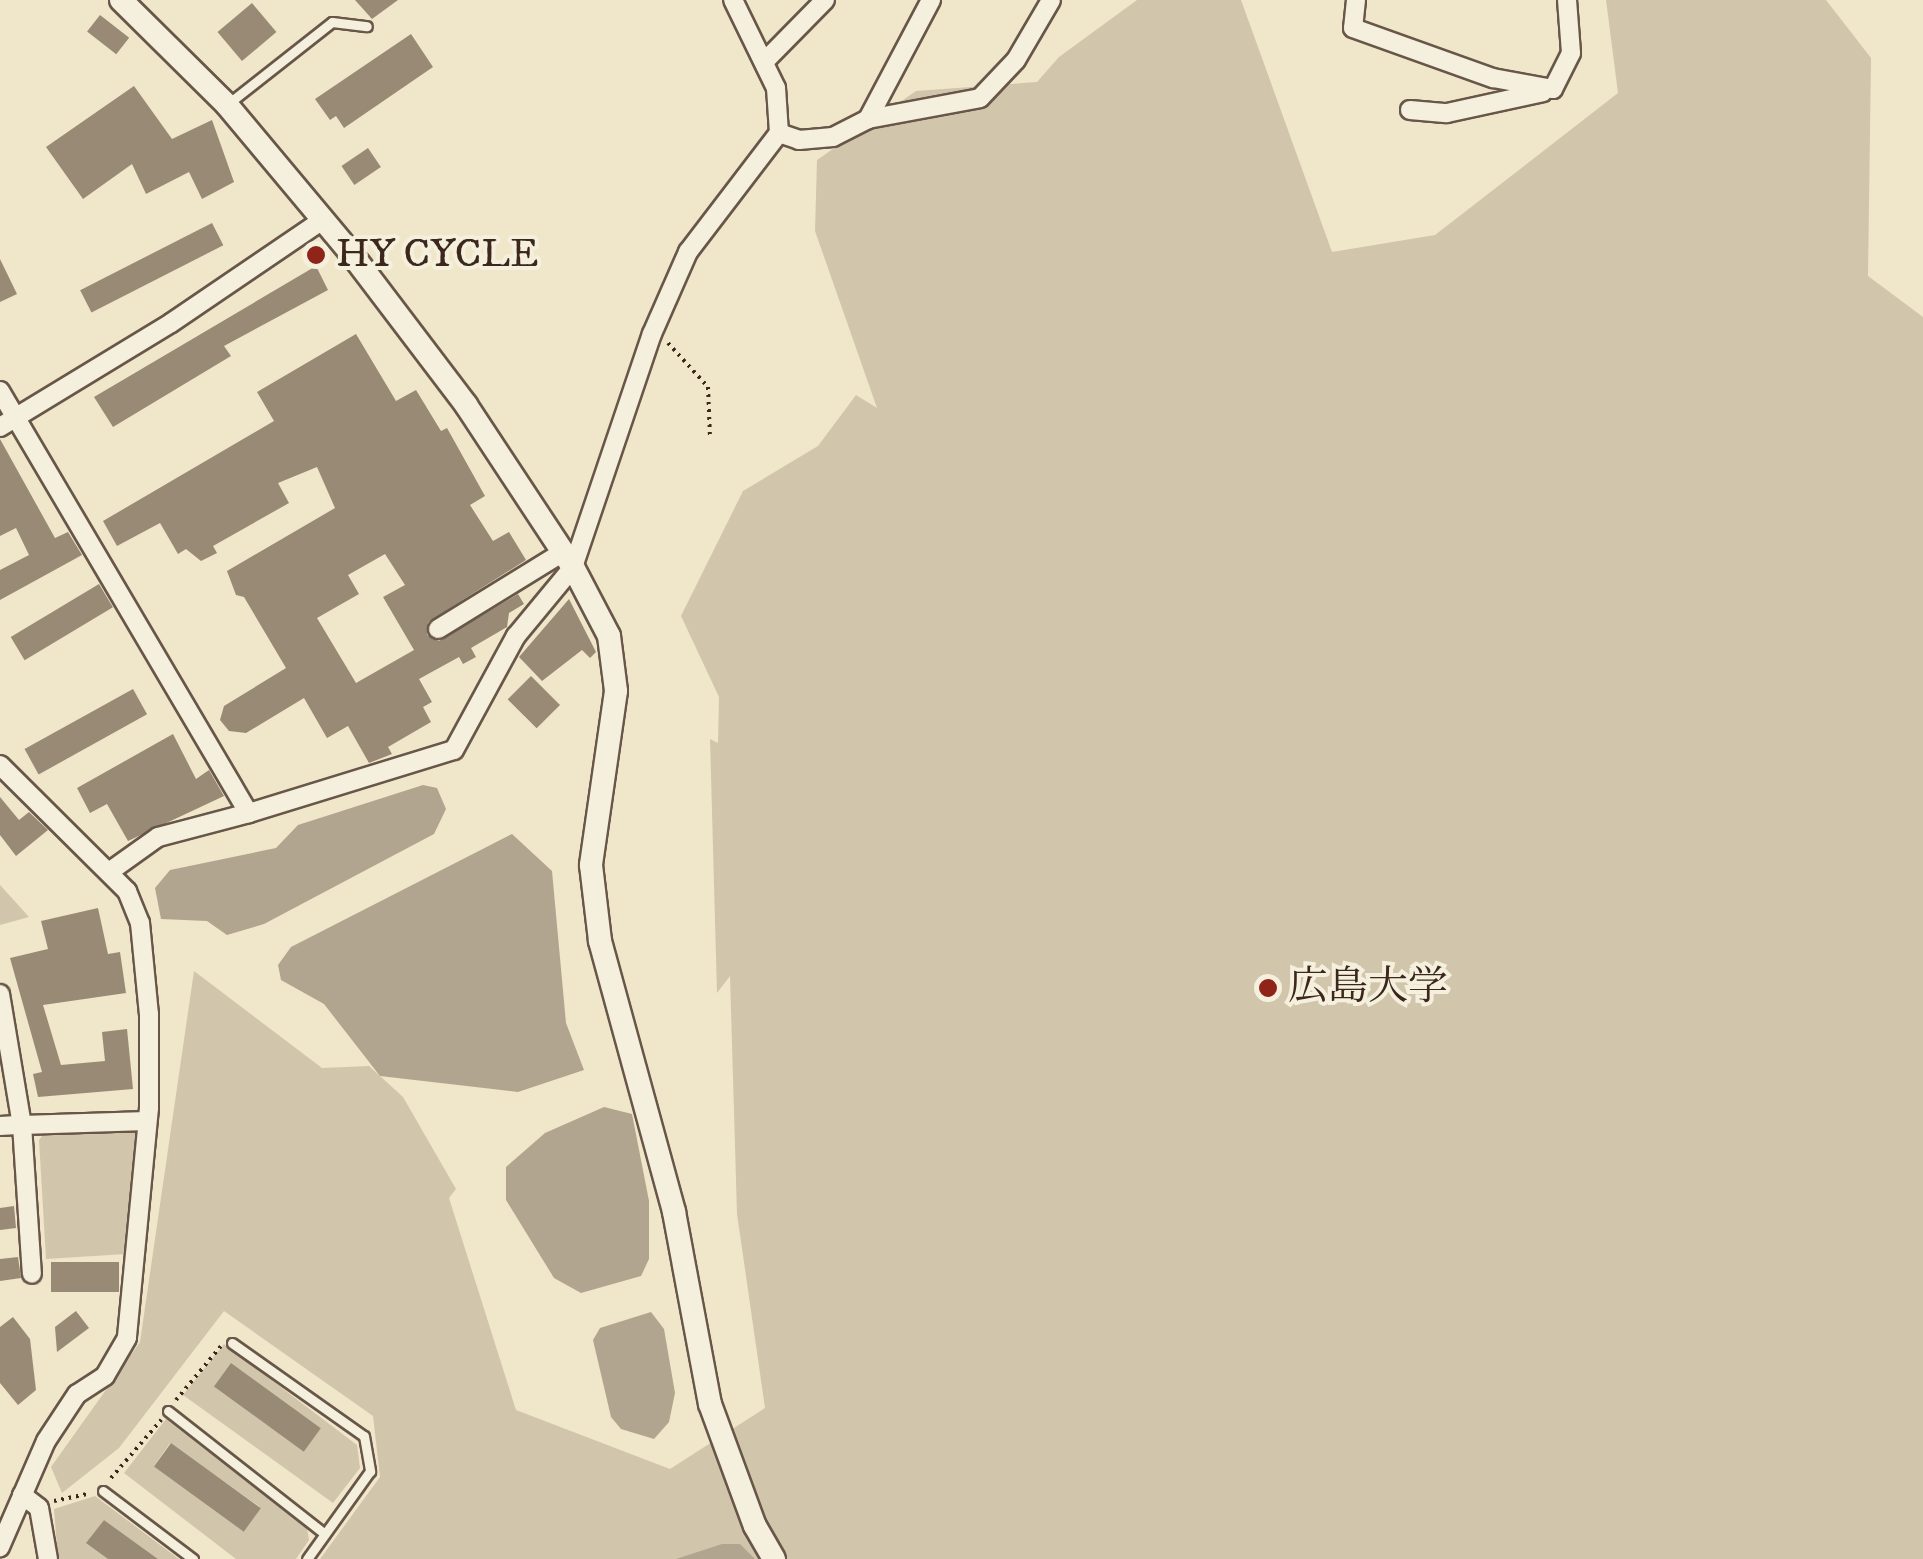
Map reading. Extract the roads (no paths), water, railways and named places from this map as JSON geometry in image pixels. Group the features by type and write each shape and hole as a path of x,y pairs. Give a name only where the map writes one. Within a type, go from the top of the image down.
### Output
{"street":[{"path":"121,0 227,105 466,405 568,560 609,636 616,691 591,865 600,941 674,1212 710,1404 755,1526 774,1559"},
{"path":"109,872 158,837 454,750 466,737 516,636 568,560 656,327 698,232 779,133 776,88 733,0"},
{"path":"764,62 825,0"},
{"path":"868,119 931,0"},
{"path":"779,133 799,140 832,137 868,119 980,98 1016,60 1051,0"},
{"path":"1356,0 1353,28 1492,78 1553,89"},
{"path":"1553,89 1571,52 1567,0"},
{"path":"1410,110 1447,113 1553,89"},
{"path":"8,422 322,221"},
{"path":"0,391 8,422 249,813"},
{"path":"438,628 568,560"},
{"path":"0,765 127,891 140,923 149,1014 148,1122 127,1338 104,1376 77,1394 46,1441 28,1500 0,1547"},
{"path":"0,994 22,1125 32,1274"},
{"path":"0,1126 148,1122"},
{"path":"28,1500 48,1559"}],"lane":[{"path":"227,105 332,22 367,26"},
{"path":"232,1343 364,1436 370,1472 307,1559"},
{"path":"168,1412 325,1534"},
{"path":"103,1491 193,1559"}],"place":[{"name":"HY CYCLE","path":"316,255"},
{"name":"広島大学","path":"1268,988"}]}
